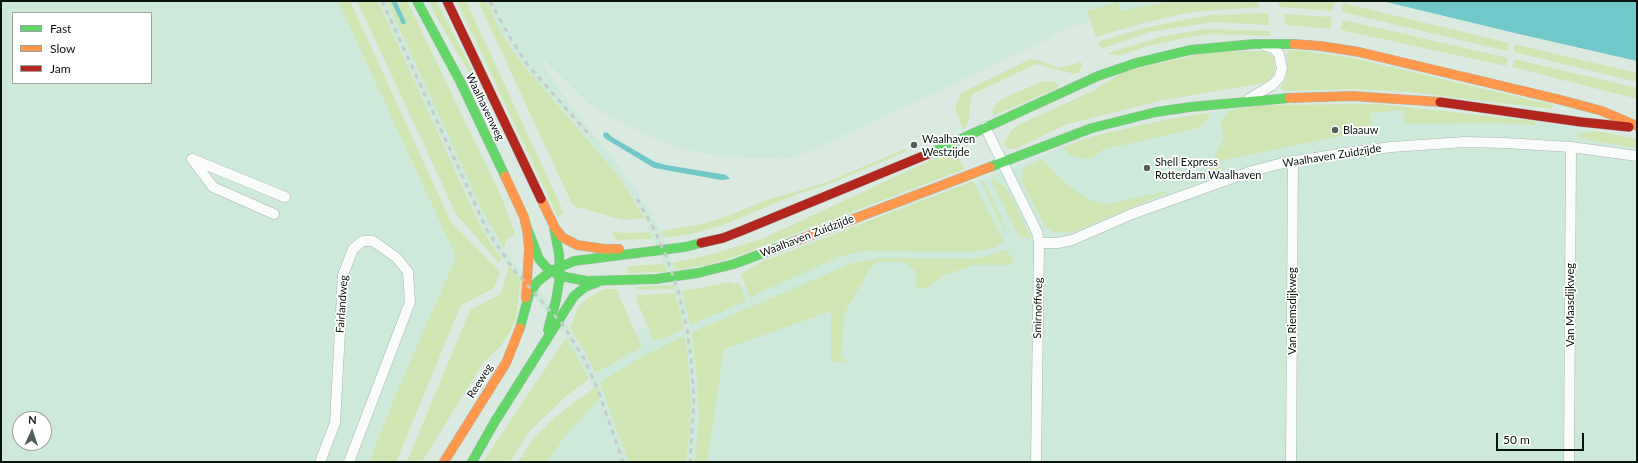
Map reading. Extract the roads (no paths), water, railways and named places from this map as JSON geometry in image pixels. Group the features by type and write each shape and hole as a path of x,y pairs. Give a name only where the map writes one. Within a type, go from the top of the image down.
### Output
{"main road":[{"name":"Waalhavenweg","path":"417,1 461,83 516,198 526,225 531,248"},
{"name":"Waalhavenweg","path":"447,1 559,238"},
{"name":"Waalhaven Zuidzijde","path":"563,265 580,260 685,247 716,240 921,157 1098,76 1136,63 1190,50 1254,44 1303,44 1359,52 1602,111 1637,127"},
{"name":"Waalhaven Zuidzijde","path":"531,248 542,264 551,271 560,276 577,280 606,281 673,277 698,273 734,264 1102,125 1156,112 1247,100 1327,96 1404,99 1581,122 1637,127"},
{"name":"Waalhaven Zuidzijde","path":"559,238 577,245 604,249 657,250 685,247"},
{"path":"472,462 494,423 545,342 563,265 559,238"},
{"name":"Reeweg","path":"525,308 531,248"},
{"name":"Reeweg","path":"444,462 506,363 514,345 528,295 532,288 542,277 563,265"},
{"name":"Waalhaven Zuidzijde","path":"545,342 574,296 585,287 606,281"}],"street":[{"name":"Waalhaven Zuidzijde","path":"1247,100 1272,85 1279,78 1282,69 1279,54 1273,48 1254,44"},
{"path":"985,127 1002,162"},
{"name":"Waalhaven Zuidzijde","path":"1039,243 1058,243 1072,240 1132,214 1192,191 1252,171 1293,161 1376,149 1448,142 1505,143 1571,147 1637,156"},
{"name":"Van Maasdijkweg","path":"1569,462 1571,147"},
{"path":"274,214 213,187 192,159 285,197"},
{"name":"Van Riemsdijkweg","path":"1291,462 1293,161"},
{"name":"Smirnoffweg","path":"1002,162 1037,232 1039,243 1036,462"},
{"name":"Fairlandweg","path":"320,462 335,423 343,275 353,249 363,241 373,241 397,258 408,272 410,302 349,462"}],"water":[{"path":"391,1 396,1 406,22 405,24 402,24"},
{"path":"1382,1 1637,1 1637,61 1519,34"},
{"path":"604,132 655,162 726,175 730,179 721,180 654,168 606,139 603,136"}],"railway":[{"path":"382,1 487,230 514,270 563,325 585,360 599,393 623,462"},
{"path":"490,1 509,36 527,64 591,137"},
{"path":"637,199 653,227 666,256 678,290 687,329 694,399 690,462"}],"place":[{"name":"Blaauw","path":"1335,130"},
{"name":"Waalhaven Westzijde","path":"914,145"},
{"name":"Shell Express Rotterdam Waalhaven","path":"1147,168"}]}
